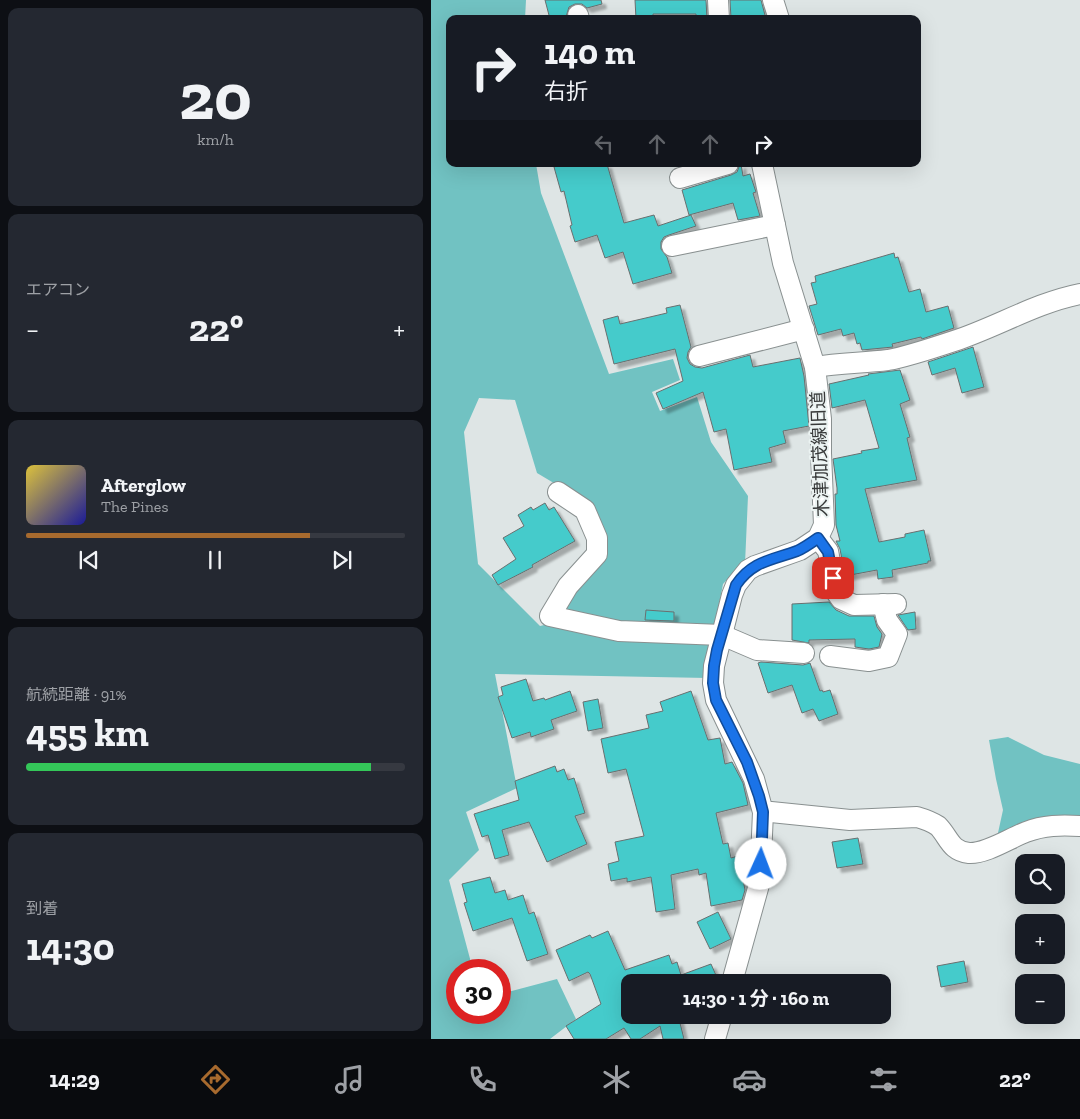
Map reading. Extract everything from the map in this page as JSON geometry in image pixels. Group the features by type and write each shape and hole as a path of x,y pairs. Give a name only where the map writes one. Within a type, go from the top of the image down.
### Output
{"street":[{"path":"718,0 719,15"},
{"path":"773,0 778,15"},
{"path":"680,178 718,167"},
{"name":"木津加茂線旧道","path":"734,974 761,881 763,812 751,770 716,700 713,683 714,666 732,595 742,576 755,566 799,550 818,538 823,525 821,419 815,367 783,263 763,167"},
{"path":"672,246 775,225"},
{"path":"815,367 890,360 956,340 1037,306 1080,294"},
{"path":"699,356 804,329"},
{"path":"558,492 585,510 597,538 597,554 568,586 550,616 619,631 722,635 757,650 804,653"},
{"path":"818,538 828,552 836,592 841,599 854,605 889,604 887,620 897,634 888,657 869,661 830,656"},
{"path":"763,812 850,820 917,817 937,826 954,848 968,853 983,850 1037,828 1058,825 1080,826"},
{"path":"715,1039 719,1024"}],"shaded area":[{"path":"431,0 526,0 525,15 446,15 446,167 537,167 541,193 609,374 673,359 680,380 652,392 660,411 697,397 711,442 748,496 745,564 738,568 723,584 709,657 708,678 495,674 517,788 466,812 479,850 449,880 470,959 446,959 446,1024 511,1024 511,991 557,979 576,1019 550,1039 431,1039","holes":["479,398 515,400 537,473 589,504 599,559 572,587 553,623 540,626 478,564 464,432"]},
{"path":"1008,737 1044,755 1080,764 1080,823 996,842 1003,810 989,740"}],"building":[{"path":"545,0 601,0 602,4 587,8 582,4 575,4 569,7 567,15 549,15"},
{"path":"635,0 706,0 707,15 636,15"},
{"path":"730,0 761,0 765,15 731,15"},
{"path":"554,167 608,167 624,223 654,215 658,226 691,215 696,226 664,237 661,242 661,249 667,257 672,273 633,284 623,252 605,258 597,235 575,242 570,226 572,225 564,191 561,192"},
{"path":"739,167 742,167 743,176 750,174 756,192 753,193 760,216 738,220 733,203 689,215 682,190 737,172"},
{"path":"894,253 895,258 898,257 909,292 920,289 926,312 948,306 954,328 922,339 921,337 892,344 893,347 862,350 860,343 857,344 854,333 843,336 841,329 818,335 809,306 817,304 811,283 816,282 815,276"},
{"path":"680,305 691,347 687,358 690,364 695,367 702,368 750,355 753,367 800,358 804,376 809,426 783,431 786,443 769,448 772,462 734,470 726,429 714,432 703,392 663,409 656,393 683,381 675,349 614,364 603,320 618,316 620,324 667,313 666,308"},
{"path":"973,347 984,387 962,393 955,368 932,375 928,362"},
{"path":"900,370 910,400 900,404 910,437 907,438 917,480 865,489 879,542 905,537 905,534 924,530 931,561 892,570 893,577 878,579 877,570 845,576 840,549 836,541 840,541 836,525 835,494 837,494 837,488 833,459 879,448 865,400 832,408 829,384 868,374"},
{"path":"545,503 549,510 554,507 575,541 532,565 533,567 498,585 492,575 516,559 503,538 524,526 518,515 531,507 533,510"},
{"path":"829,602 836,610 849,616 874,616 877,627 882,634 879,647 869,649 855,647 855,639 809,640 809,643 792,640 792,604"},
{"path":"646,610 674,612 674,621 645,620"},
{"path":"915,612 916,629 908,630 898,615"},
{"path":"758,663 803,665 810,663 820,691 830,690 838,714 819,721 813,709 802,713 792,685 768,693"},
{"path":"526,679 533,701 544,698 545,700 570,691 577,711 551,720 554,729 531,737 530,732 512,738 498,697 503,695 501,687"},
{"path":"691,691 708,740 720,738 725,764 732,762 743,783 748,805 716,813 723,844 728,843 731,858 748,853 748,873 742,874 745,890 742,900 711,906 706,873 699,875 698,869 671,875 675,909 656,912 651,877 627,882 627,878 611,881 608,864 619,861 615,842 644,836 626,769 608,773 601,739 649,728 646,715 663,711 660,702"},
{"path":"598,699 603,728 588,731 583,702"},
{"path":"555,766 557,772 564,769 568,780 574,778 585,813 575,816 587,844 547,862 529,822 502,830 509,855 495,859 488,835 482,837 474,814 519,800 515,781"},
{"path":"858,838 863,864 837,868 832,842"},
{"path":"490,877 495,893 505,890 508,900 523,895 529,914 534,912 548,954 527,961 512,918 473,931 464,903 467,902 462,884"},
{"path":"718,912 731,939 710,949 697,922"},
{"path":"608,931 625,970 669,955 672,964 677,962 681,974 621,974 621,1024 680,1024 684,1039 663,1039 660,1026 640,1039 631,1039 624,1028 606,1039 574,1039 566,1026 601,1004 590,974 588,972 569,981 556,950 590,935 592,938"},
{"path":"964,961 968,982 941,987 937,966"},
{"path":"711,964 715,974 684,974"}],"route":[{"path":"761,864 763,812 747,762 716,700 713,683 717,650 732,595 736,585 748,570 799,550 818,538 828,552 833,578"}]}
